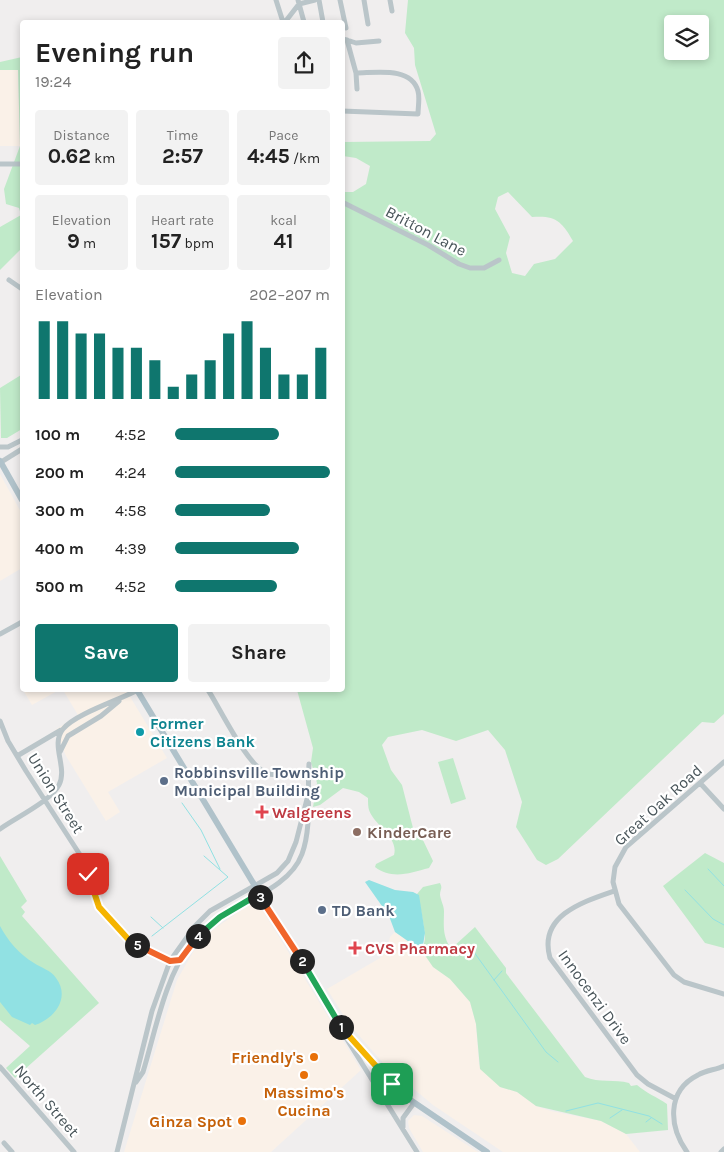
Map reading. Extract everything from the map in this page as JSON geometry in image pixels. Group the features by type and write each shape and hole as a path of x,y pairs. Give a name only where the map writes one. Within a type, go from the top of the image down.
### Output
{"main road":[{"path":"0,461 20,496"},
{"path":"138,692 338,1024 379,1071 414,1103 488,1152"}],"street":[{"path":"276,0 283,20"},
{"path":"286,20 299,2 315,0"},
{"path":"319,0 323,20"},
{"path":"340,0 344,20"},
{"path":"364,0 368,24"},
{"path":"390,0 392,11"},
{"path":"299,2 304,20"},
{"path":"345,23 346,28"},
{"path":"345,40 356,43 379,41"},
{"path":"345,40 356,73 357,90"},
{"path":"345,111 418,114 418,91 409,77 400,73 356,73"},
{"path":"0,164 20,164"},
{"name":"Britton Lane","path":"345,204 428,245 464,266 484,268 499,260"},
{"path":"9,280 20,288"},
{"path":"0,447 8,447 20,441"},
{"path":"0,461 20,450"},
{"path":"0,470 11,480"},
{"path":"0,634 20,623"},
{"path":"18,756 89,712 133,692"},
{"path":"209,692 250,758 260,769 272,775 308,773"},
{"path":"60,752 68,736 101,716 121,699"},
{"name":"Union Street","path":"0,721 18,756 84,861 99,907 129,940 170,961"},
{"path":"0,829 56,790 60,783 60,752 58,746 61,730"},
{"name":"Great Oak Road","path":"614,891 613,874 622,853 724,762"},
{"path":"136,1082 143,1072 175,970 180,960 203,930 285,878 299,861 305,844 308,824 309,764"},
{"path":"700,783 724,809"},
{"path":"117,1152 136,1082 136,1071 152,1011 170,961 195,926 210,911 277,873 288,861 296,842 308,795"},
{"path":"614,891 623,910 674,976 684,982 724,994"},
{"name":"Innocenzi Drive","path":"614,891 567,910 557,918 548,937 550,958 637,1075 648,1084 676,1098"},
{"path":"170,961 180,960"},
{"path":"170,961 175,970"},
{"path":"338,1024 417,1152"},
{"path":"688,1152 678,1138 673,1122 676,1098 682,1088 693,1078 724,1066"},
{"name":"North Street","path":"0,1067 74,1152"},
{"path":"404,1130 403,1118 414,1103"},
{"path":"4,1143 12,1152"},
{"path":"721,1152 724,1149"}],"shaded area":[{"path":"18,69 20,146 0,146 0,70"},
{"path":"0,474 20,510 20,569 0,581"},
{"path":"24,692 55,692 32,705"},
{"path":"64,692 127,692 167,758 108,792 120,812 106,821 66,756 55,730 78,715"},
{"path":"250,904 256,905 263,911 361,1070 271,1152 124,1152 177,980 193,952 207,934"},
{"path":"395,932 422,951 433,967 450,979 470,1002 476,1024 479,1065 500,1087 517,1092 536,1106 601,1121 626,1134 640,1152 503,1152 433,1105 384,1064 349,1024 327,989 380,958 387,951 390,937"},
{"path":"414,1115 422,1116 478,1152 423,1152 409,1128 408,1121"}],"green space":[{"path":"408,0 724,0 724,714 714,723 702,722 558,859 546,865 537,860 516,827 522,802 505,750 488,730 456,741 422,730 388,737 382,745 391,770 402,785 413,828 422,838 433,861 429,868 395,874 381,871 375,867 376,864 394,855 395,849 390,837 372,816 368,798 359,792 343,788 320,805 313,807 317,783 311,762 313,748 298,692 345,692 345,192 353,192 366,184 370,166 356,158 345,156 345,142 430,141 436,134 415,65 414,48 405,33","holes":["508,192 532,217 552,218 557,221 573,241 555,259 534,264 525,276 512,273 506,253 510,237 495,209 498,197"]},
{"path":"20,57 20,146 18,70 0,70 0,62"},
{"path":"20,146 20,212 19,208 6,204 4,189"},
{"path":"20,216 20,250 0,270 0,227"},
{"path":"20,376 20,430 7,438 1,438 0,388"},
{"path":"453,758 466,799 451,804 438,762"},
{"path":"705,853 724,863 724,948 705,943 663,886"},
{"path":"0,856 27,901 21,907 25,912 22,916 99,1003 15,1078 6,1068 30,1046 0,1020"},
{"path":"440,883 445,934 450,947 453,947 475,927 506,968 506,973 585,1077 596,1080 624,1082 629,1083 631,1086 637,1085 667,1104 668,1130 626,1134 601,1121 536,1106 517,1092 500,1087 480,1069 476,1024 470,1002 450,979 433,967 422,951 425,933 417,894 423,887"}],"water":[{"path":"369,880 395,890 413,892 419,895 425,933 422,951 395,932 389,916 365,882"},
{"path":"0,926 10,942 19,951 51,973 60,986 62,993 58,1007 48,1018 35,1025 32,1023 30,1025 12,1017 0,1002"}],"waterway":[{"path":"182,803 201,830 220,869"},
{"path":"152,936 228,877 204,856"},
{"path":"708,869 724,886"},
{"path":"685,890 713,919 724,925"},
{"path":"151,917 163,928"},
{"path":"471,948 546,1052 558,1062"},
{"path":"494,980 502,971"},
{"path":"566,1111 598,1103 649,1116 662,1124"},
{"path":"610,1118 622,1110"},
{"path":"646,1122 651,1118"}],"place":[{"name":"Former Citizens Bank","path":"140,732"},
{"name":"Robbinsville Township Municipal Building","path":"164,781"},
{"name":"Walgreens","path":"262,812"},
{"name":"KinderCare","path":"357,832"},
{"name":"TD Bank","path":"322,910"},
{"name":"CVS Pharmacy","path":"355,948"},
{"name":"Friendly's","path":"314,1057"},
{"name":"Massimo's Cucina","path":"304,1075"},
{"name":"Ginza Spot","path":"242,1121"}],"route":[{"path":"88,874 99,907 129,940 170,961 180,960 203,930 220,917 259,894 338,1024 366,1058 392,1084"}]}
